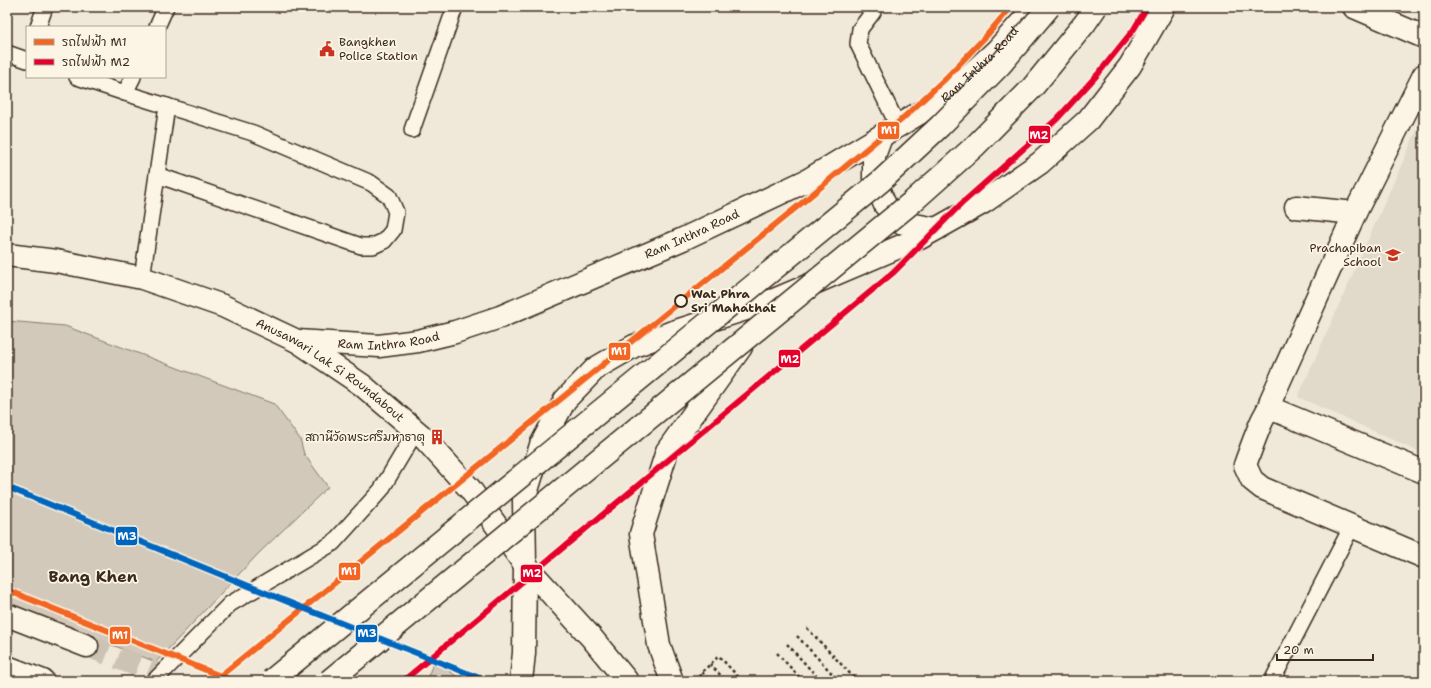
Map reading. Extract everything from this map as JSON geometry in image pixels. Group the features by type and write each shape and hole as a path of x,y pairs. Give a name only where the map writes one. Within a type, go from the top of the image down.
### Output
{"main road":[{"name":"Ram Inthra Road","path":"297,341 379,346 418,341 455,332 500,317 683,239 808,180 946,97 997,50 1035,7"},
{"name":"Ram Inthra Road","path":"271,681 881,181 940,126 1001,64 1049,7"},
{"path":"329,681 917,198 975,146 1032,88 1085,23 1096,7"},
{"path":"521,681 524,652 526,565 524,500 541,445 565,400 596,368 634,346 774,300 920,238 984,202 1040,163 1088,120 1130,66 1164,7"},
{"path":"1354,7 1424,37"},
{"path":"1424,75 1355,213 1271,400 1270,408 1265,414 1261,423 1245,465 1252,480 1262,488 1424,557"},
{"path":"889,132 874,156 874,179 885,205 899,222 936,229"},
{"path":"1296,207 1355,213"},
{"name":"Anusawari Lak Si Roundabout","path":"7,255 56,261 142,278 223,306 297,341 362,385 416,431 470,489 526,565 591,637 627,681"},
{"path":"672,681 659,644 641,534 666,451 774,300"},
{"path":"1270,408 1424,472"},
{"path":"7,615 87,646"},
{"path":"7,667 43,681"}],"lane":[{"path":"38,26 45,7"},
{"path":"157,26 166,7"},
{"path":"412,130 455,7"},
{"path":"872,7 873,12 858,34 858,44 889,132"},
{"path":"7,53 26,58"},
{"path":"80,78 125,94 253,133 371,183 389,196 396,212 393,230 384,241 373,246 361,246 158,175"},
{"path":"125,94 133,78"},
{"path":"142,278 167,106"},
{"path":"154,681 230,604 333,543 381,490 416,431"},
{"path":"1272,681 1352,526"}],"path":[{"path":"807,628 857,681"},
{"path":"797,636 839,681"},
{"path":"787,644 822,681"},
{"path":"777,652 803,681"},
{"path":"698,681 702,672 719,656 742,681"},
{"path":"710,664 726,681"},
{"path":"702,672 710,681"}],"shaded area":[{"name":"Prachapiban School","path":"1424,114 1424,454 1298,397"},
{"path":"7,321 65,326 274,404 300,439 304,454 328,487 259,553 156,662 7,604"},
{"path":"435,659 462,681 426,681"}],"tunnel":[{"path":"87,646 177,681"}],"metro line":[{"name":"M1","path":"214,681 803,202 901,120 946,78 987,35 1011,7"},
{"name":"M2","path":"403,681 894,272 960,205 1057,119 1098,74 1134,29 1147,7"},
{"name":"M1","path":"7,590 233,681"}],"transit line":[{"name":"M3","path":"7,487 293,604 487,681"}],"place":[{"name":"Bangkhen Police Station","path":"327,49"},
{"name":"Prachapiban School","path":"1393,255"},
{"name":"Wat Phra Sri Mahathat","path":"681,301"},
{"name":"สถานีวัดพระศรีมหาธาตุ","path":"437,437"}],"district":[{"name":"Bang Khen","path":"93,576"}]}
